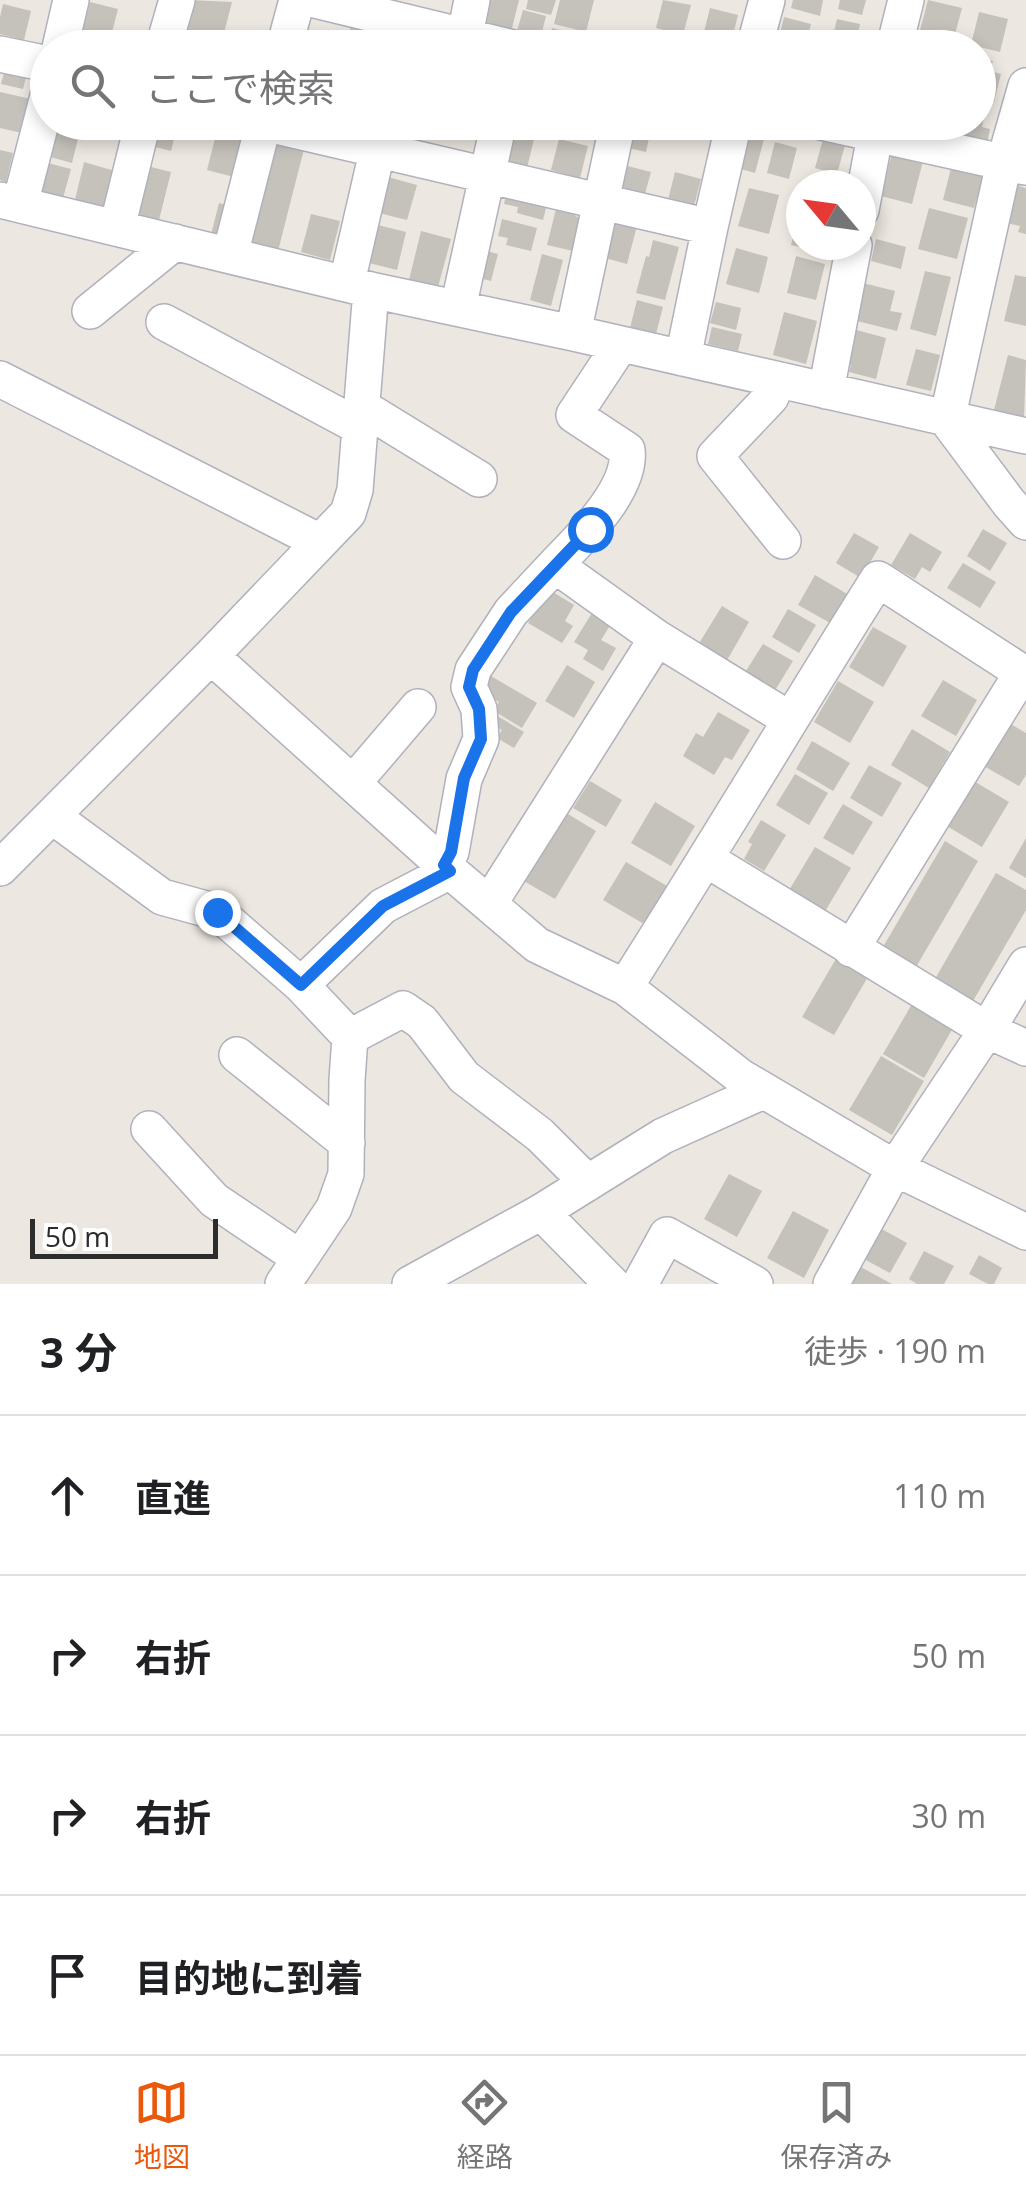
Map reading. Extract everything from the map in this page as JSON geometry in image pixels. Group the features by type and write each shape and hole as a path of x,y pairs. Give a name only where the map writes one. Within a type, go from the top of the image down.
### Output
{"street":[{"path":"64,30 71,0"},
{"path":"168,30 176,0"},
{"path":"289,30 298,0"},
{"path":"315,0 390,30"},
{"path":"466,30 472,0"},
{"path":"759,30 767,0"},
{"path":"898,30 906,0"},
{"path":"0,54 30,60"},
{"path":"948,420 1015,165 1026,86"},
{"path":"32,140 10,202 359,286 1026,436"},
{"path":"117,228 139,140"},
{"path":"230,254 258,140"},
{"path":"0,868 348,514 355,490 361,417 359,286 380,140"},
{"path":"392,140 488,176 710,226"},
{"path":"458,308 495,140"},
{"path":"574,333 614,140"},
{"path":"683,358 730,140"},
{"path":"867,170 872,140"},
{"path":"911,140 1015,165"},
{"path":"90,311 175,242"},
{"path":"826,391 851,260"},
{"path":"164,322 479,479"},
{"path":"301,985 383,906 447,868 464,778 481,739 479,709 469,687 473,670 511,612 590,529 622,482 629,464 627,450 574,414 621,344"},
{"path":"0,379 320,542"},
{"path":"776,380 772,396 715,456 782,541"},
{"path":"948,420 1026,522"},
{"path":"555,564 658,638 789,720"},
{"path":"625,987 878,579 1024,674 851,949"},
{"path":"489,904 658,638"},
{"path":"211,656 537,945 625,987 741,1077 895,1168 1026,1232"},
{"path":"352,783 418,707"},
{"path":"52,816 162,897 217,912 301,985 350,1037 346,1174 334,1208 292,1271 214,1200 149,1130"},
{"path":"706,860 986,1030 1026,1048"},
{"path":"831,1284 895,1168 1026,965"},
{"path":"350,1037 403,1009 422,1022 464,1076 540,1135 588,1183"},
{"path":"238,1054 347,1143"},
{"path":"410,1284 542,1212 663,1136 763,1090"},
{"path":"542,1212 612,1284"},
{"path":"640,1284 667,1235 755,1284"}],"building":[{"path":"189,0 232,2 225,30 182,30"},
{"path":"483,0 519,0 512,30 476,27"},
{"path":"528,0 556,0 551,15 526,9"},
{"path":"560,0 594,0 586,30 554,24"},
{"path":"663,0 691,5 684,30 656,28"},
{"path":"793,0 823,0 820,16 791,8"},
{"path":"840,0 866,0 862,15 838,9"},
{"path":"928,0 962,8 956,30 920,30"},
{"path":"90,2 118,9 113,30 83,30"},
{"path":"3,4 31,11 24,40 0,34"},
{"path":"710,8 738,15 734,30 704,30"},
{"path":"523,10 546,16 542,30 517,30"},
{"path":"979,12 1008,19 1000,52 996,51 996,30 975,30"},
{"path":"784,17 811,24 810,30 781,30"},
{"path":"837,19 860,24 859,30 834,30"},
{"path":"6,65 28,70 23,89 1,84"},
{"path":"0,92 30,99 22,133 0,128"},
{"path":"47,140 78,140 72,163 43,155"},
{"path":"149,140 174,140 171,151 148,145"},
{"path":"215,140 243,140 234,177 207,170"},
{"path":"272,140 305,145 278,251 246,243"},
{"path":"508,140 534,140 527,168 503,162"},
{"path":"559,140 588,146 580,178 551,170"},
{"path":"630,140 649,140 646,152 628,148"},
{"path":"741,140 764,140 755,173 734,167"},
{"path":"823,140 845,145 838,170 815,168"},
{"path":"775,142 797,148 786,178 767,173"},
{"path":"0,150 13,153 6,182 0,180"},
{"path":"892,153 923,161 912,204 881,196"},
{"path":"40,161 71,169 63,198 32,190"},
{"path":"84,162 115,171 105,211 74,204"},
{"path":"620,164 651,172 643,201 613,194"},
{"path":"143,165 171,172 158,224 130,216"},
{"path":"951,168 983,176 974,208 943,200"},
{"path":"675,172 701,179 693,210 667,204"},
{"path":"384,176 417,185 407,220 375,212"},
{"path":"1015,185 1026,188 1026,234 1018,232 1020,226 1006,223"},
{"path":"749,188 779,195 769,234 738,226"},
{"path":"507,190 548,200 543,220 517,213 518,207 504,204"},
{"path":"558,201 578,206 575,216 581,218 573,251 547,245"},
{"path":"219,203 238,208 230,240 211,235"},
{"path":"929,208 968,218 957,259 918,249"},
{"path":"311,214 340,221 330,260 301,252"},
{"path":"502,219 537,228 531,251 506,245 508,238 498,236"},
{"path":"615,220 637,226 627,264 605,258"},
{"path":"374,224 406,232 397,270 365,262"},
{"path":"421,231 451,239 438,287 409,280"},
{"path":"876,239 906,247 901,269 871,261 876,260"},
{"path":"653,240 679,247 665,300 636,293"},
{"path":"736,248 768,257 759,293 726,284"},
{"path":"483,250 498,254 491,281 475,277"},
{"path":"542,254 563,260 551,306 530,300"},
{"path":"795,260 825,264 816,300 787,293"},
{"path":"925,271 951,277 936,336 910,329"},
{"path":"1015,275 1026,277 1026,326 1004,321"},
{"path":"863,283 895,291 890,311 902,313 897,331 853,320"},
{"path":"637,300 663,307 656,334 630,328"},
{"path":"716,302 741,308 736,330 710,323"},
{"path":"784,312 817,321 806,364 773,355"},
{"path":"712,327 742,334 738,351 708,344"},
{"path":"849,328 886,338 876,379 849,372 851,365 840,362"},
{"path":"916,349 940,355 931,391 906,385"},
{"path":"1008,355 1026,360 1024,418 994,410"},
{"path":"983,529 1007,543 990,571 967,556"},
{"path":"854,533 879,547 861,578 836,563"},
{"path":"910,533 942,552 930,572 922,567 915,579 891,565"},
{"path":"963,563 996,582 980,608 947,588"},
{"path":"815,575 849,595 832,624 798,605"},
{"path":"548,589 574,605 565,621 573,626 562,643 528,623"},
{"path":"722,606 749,622 726,662 698,645"},
{"path":"788,609 816,625 799,653 772,637"},
{"path":"592,613 611,624 601,640 616,648 603,671 583,659 588,650 574,642"},
{"path":"873,627 907,646 883,687 849,667"},
{"path":"763,644 793,661 774,692 744,674"},
{"path":"567,665 595,682 574,718 545,701"},
{"path":"491,676 537,703 522,728 494,711 499,702 482,692"},
{"path":"943,680 977,700 956,736 921,716"},
{"path":"838,681 874,702 850,743 814,722"},
{"path":"718,712 750,730 732,760 725,757 714,775 683,756 696,733 703,737"},
{"path":"494,714 524,732 514,748 497,738 502,730 489,722"},
{"path":"1007,722 1026,733 1026,775 1019,786 982,765"},
{"path":"912,729 950,752 929,788 891,765"},
{"path":"812,741 850,763 833,791 796,769"},
{"path":"869,765 902,783 882,817 850,798"},
{"path":"795,774 828,793 809,825 776,805"},
{"path":"972,780 1009,802 982,847 945,825"},
{"path":"590,781 622,800 606,827 573,808"},
{"path":"655,802 695,826 671,866 631,843"},
{"path":"843,804 873,822 853,855 823,838"},
{"path":"563,811 596,831 555,899 522,880"},
{"path":"761,820 786,835 764,871 744,859 752,844 748,842"},
{"path":"1026,838 1026,878 1009,868"},
{"path":"945,841 978,861 916,967 883,947"},
{"path":"815,847 851,868 824,913 788,892"},
{"path":"626,862 667,886 644,924 603,900"},
{"path":"996,873 1026,890 1026,910 973,1001 935,979"},
{"path":"837,957 869,975 834,1035 802,1017"},
{"path":"912,1004 953,1028 924,1078 883,1054"},
{"path":"881,1056 924,1081 892,1135 849,1110"},
{"path":"729,1174 762,1191 737,1237 704,1219"},
{"path":"793,1211 829,1230 804,1278 767,1258"},
{"path":"878,1227 907,1243 890,1273 862,1258"},
{"path":"924,1251 954,1266 944,1284 917,1284 909,1279"},
{"path":"979,1255 1002,1268 994,1284 969,1274"},
{"path":"857,1265 892,1284 847,1284"}],"route":[{"path":"217,912 301,985 383,906 450,871 444,865 451,852 464,778 481,739 479,709 469,687 473,670 511,612 590,529"}]}
